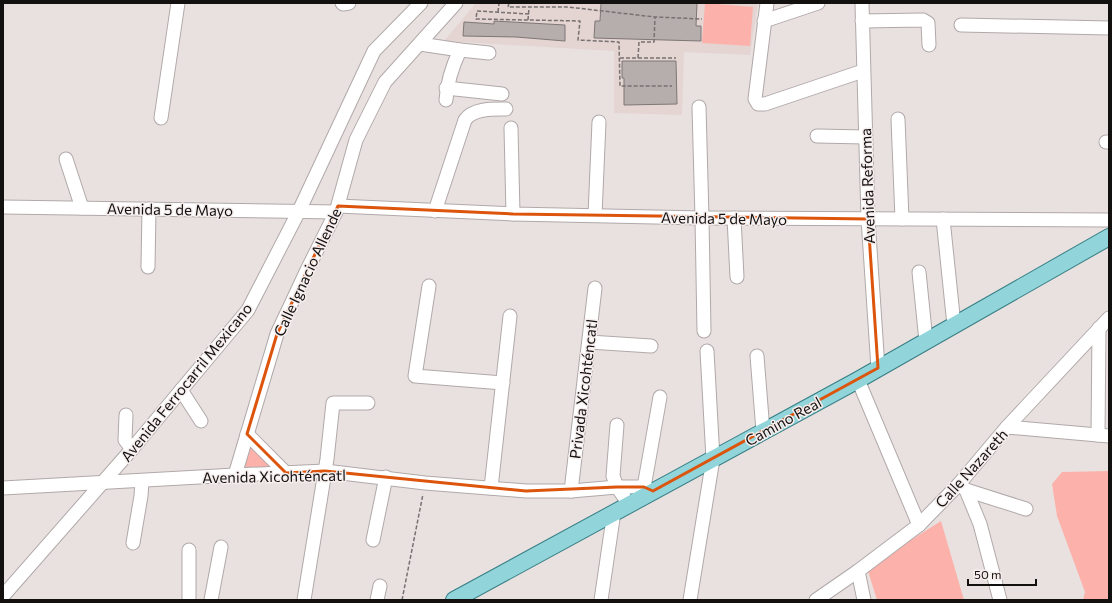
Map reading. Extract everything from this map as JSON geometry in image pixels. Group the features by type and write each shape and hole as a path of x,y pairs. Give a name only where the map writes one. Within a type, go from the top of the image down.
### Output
{"main road":[{"name":"Camino Real","path":"454,600 629,504 649,489 713,459 858,380 1109,237"}],"street":[{"path":"161,118 178,3"},
{"name":"Avenida Ferrocarril Mexicano","path":"3,596 132,449 248,310 299,211 374,51 421,3"},
{"name":"Calle Ignacio Allende","path":"235,475 277,334 337,209 356,140 385,82 456,3"},
{"path":"767,3 755,99 758,104 765,104 863,71"},
{"path":"764,20 818,3"},
{"name":"Avenida Reforma","path":"862,3 868,219 878,368"},
{"path":"862,21 923,20 928,23 929,45"},
{"path":"961,25 1109,28"},
{"path":"420,44 489,53"},
{"path":"460,50 451,70 446,94 502,94"},
{"path":"699,107 704,331"},
{"path":"435,211 465,120 474,112 506,109"},
{"path":"898,119 902,219"},
{"path":"595,215 599,122"},
{"path":"511,128 513,214"},
{"path":"817,136 865,137"},
{"path":"66,159 82,208"},
{"name":"Avenida 5 de Mayo","path":"3,207 299,211 337,209 702,218 1109,220"},
{"path":"148,267 149,209"},
{"path":"734,218 737,277"},
{"path":"943,219 954,325"},
{"path":"919,272 926,340"},
{"path":"429,286 415,376 503,383"},
{"name":"Privada Xicohténcatl","path":"570,491 595,288"},
{"path":"491,488 510,316"},
{"name":"Calle Nazareth","path":"816,600 858,571 919,525 962,487 1007,427 1109,318"},
{"path":"1007,427 1103,436 1099,328"},
{"path":"589,342 651,346"},
{"path":"690,600 713,459 707,351"},
{"path":"758,356 763,431"},
{"path":"858,380 919,525"},
{"path":"181,390 201,421"},
{"path":"649,489 660,397"},
{"path":"304,600 325,471 333,403 368,403"},
{"path":"126,415 125,440 132,449"},
{"path":"617,425 613,476 617,487 629,504"},
{"path":"247,434 286,473"},
{"name":"Avenida Xicohténcatl","path":"3,488 325,471 425,483 526,491 570,491 617,487 649,489"},
{"path":"374,540 386,478"},
{"path":"133,543 142,481"},
{"path":"962,487 1026,509"},
{"path":"962,487 980,524 1000,600"},
{"path":"601,600 614,512"},
{"path":"211,600 221,547"},
{"path":"189,550 189,600"},
{"path":"858,571 864,600"},
{"path":"377,600 380,586"}],"path":[{"path":"498,12 499,3"},
{"path":"508,3 508,7 568,7 655,17 702,19"},
{"path":"528,20 529,8"},
{"path":"529,14 477,11 476,19 580,20 578,40 619,42 620,86 672,86"},
{"path":"638,58 639,42 654,42 655,17"},
{"path":"620,58 676,58"},
{"path":"402,600 425,483"}],"highlighted area":[{"path":"338,206 513,214 868,219 878,368 653,491 644,487 617,487 526,491 325,471 286,473 247,434 277,334"}],"shaded area":[{"path":"476,3 758,3 750,55 684,52 682,115 614,113 614,51 444,41"},
{"path":"705,3 753,7 750,46 702,43"},
{"path":"251,441 277,468 245,467"},
{"path":"1109,471 1109,600 1083,600 1085,592 1057,516 1052,484 1062,472"},
{"path":"941,521 964,600 877,600 867,568"}],"building":[{"path":"601,3 697,3 696,26 701,26 701,41 594,38 595,21 600,21"},
{"path":"494,21 565,25 565,41 516,37 463,36 464,22 494,24"},
{"path":"622,61 676,61 677,104 624,105 624,78 622,78"}]}
